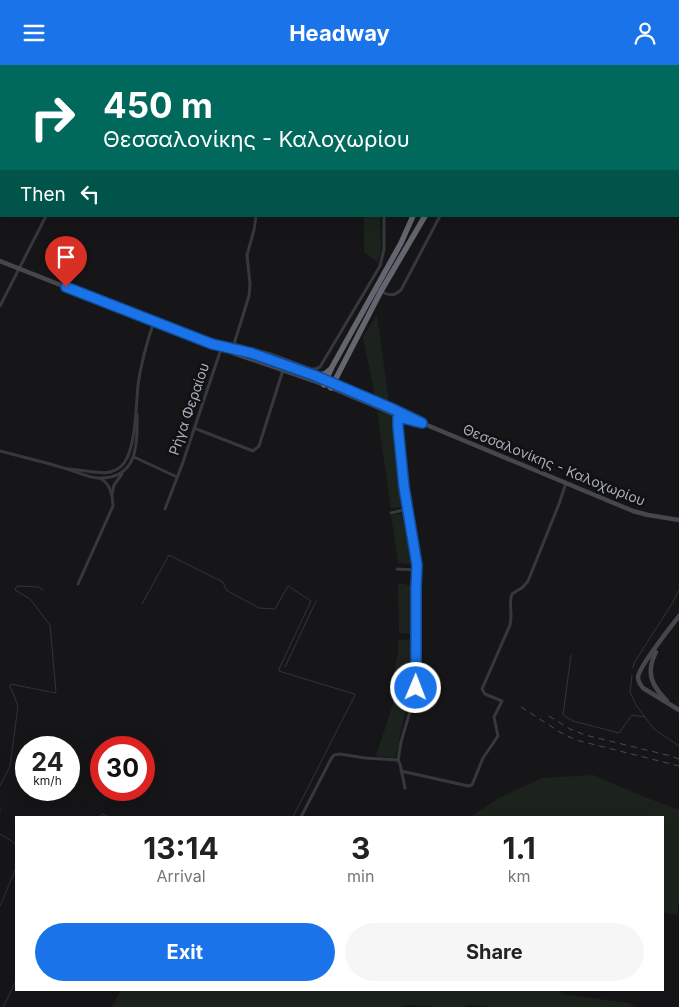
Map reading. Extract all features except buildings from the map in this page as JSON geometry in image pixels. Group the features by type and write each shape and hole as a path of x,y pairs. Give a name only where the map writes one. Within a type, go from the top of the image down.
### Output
{"highway":[{"path":"325,382 401,243 413,217"},
{"path":"332,385 381,291 418,230 424,217"},
{"path":"316,376 326,373 332,367"}],"main road":[{"path":"0,261 216,345 233,348"},
{"name":"Θεσσαλονίκης - Καλοχωρίου","path":"216,345 222,348 233,348 285,364 316,376 325,382"},
{"name":"Θεσσαλονίκης - Καλοχωρίου","path":"233,348 283,370 325,382 391,408 422,423 633,511 679,520"},
{"name":"Θεσσαλονίκης - Καλοχωρίου","path":"332,385 379,409 422,423"},
{"path":"679,616 640,671 638,680 643,688 679,710"},
{"path":"659,643 651,663 650,673 656,689 674,707"}],"street":[{"path":"0,306 46,217"},
{"path":"256,217 247,255 250,284 249,296 233,348 271,354 311,369 318,369 323,363 382,261 384,217"},
{"path":"381,291 390,296 402,290 439,217"},
{"path":"68,469 105,473 114,471 125,463 130,452 140,371 154,321"},
{"name":"Ρήγα Φεραίου","path":"165,509 222,348"},
{"path":"323,363 332,367"},
{"path":"194,428 253,451 258,446 283,370"},
{"path":"111,495 114,485 134,457 137,446 137,401"},
{"path":"396,416 404,487 417,559 416,681 398,760 405,788"},
{"path":"0,451 102,479 109,487 113,506 78,584"},
{"name":"Ρήγα Φεραίου","path":"134,457 177,477"},
{"path":"96,478 110,477 124,470"},
{"path":"109,487 110,477 114,471"},
{"path":"105,473 110,477 114,485"},
{"path":"402,771 468,786 472,785 483,758 498,736 494,717 502,701 485,694 482,689 510,625 512,618 510,599 512,594 523,587 528,581 566,483"},
{"path":"391,513 408,509"},
{"path":"397,569 417,570"},
{"path":"302,816 334,755 398,760"}],"shaded area":[{"path":"364,217 380,217 381,248 378,263 364,252"},
{"path":"377,315 389,402 375,396 363,337"},
{"path":"377,411 392,415 394,421 404,502 400,507 391,509"},
{"path":"406,513 412,564 398,563 391,515"},
{"path":"398,583 413,586 413,634 399,633"},
{"path":"413,639 412,687 396,756 393,758 376,756 398,684 392,682 398,653 398,640"},
{"path":"593,775 679,810 679,900 677,915 664,912 664,816 472,816 499,798 542,778"},
{"path":"120,991 559,991 563,994 629,1003 636,1007 492,1007 469,1005 463,1007 434,1007 409,1005 402,1007 112,1007"}],"waterway":[{"path":"142,604 169,555 223,582 226,590 259,608 275,609 288,586 311,601 279,671 355,695 294,816"},
{"path":"0,786 10,766 18,706 10,686 11,684 56,692 50,625 30,599 15,590 17,586 39,587 43,590"},
{"path":"633,668 634,663 679,590"},
{"path":"285,667 316,601"},
{"path":"571,655 563,715 573,721 619,733 632,715 645,717"},
{"path":"632,675 630,692 636,705 654,729 679,746"},
{"path":"100,816 103,814 107,816"},
{"path":"0,834 15,843"},
{"path":"0,906 15,870"},
{"path":"3,1007 15,983"}],"railway":[{"path":"521,707 563,734 576,740 679,766"},
{"path":"549,716 570,729 585,735 679,759"}],"route":[{"path":"66,287 212,344 251,353 285,364 333,383 422,423 398,417 404,487 417,559 416,688"}]}
